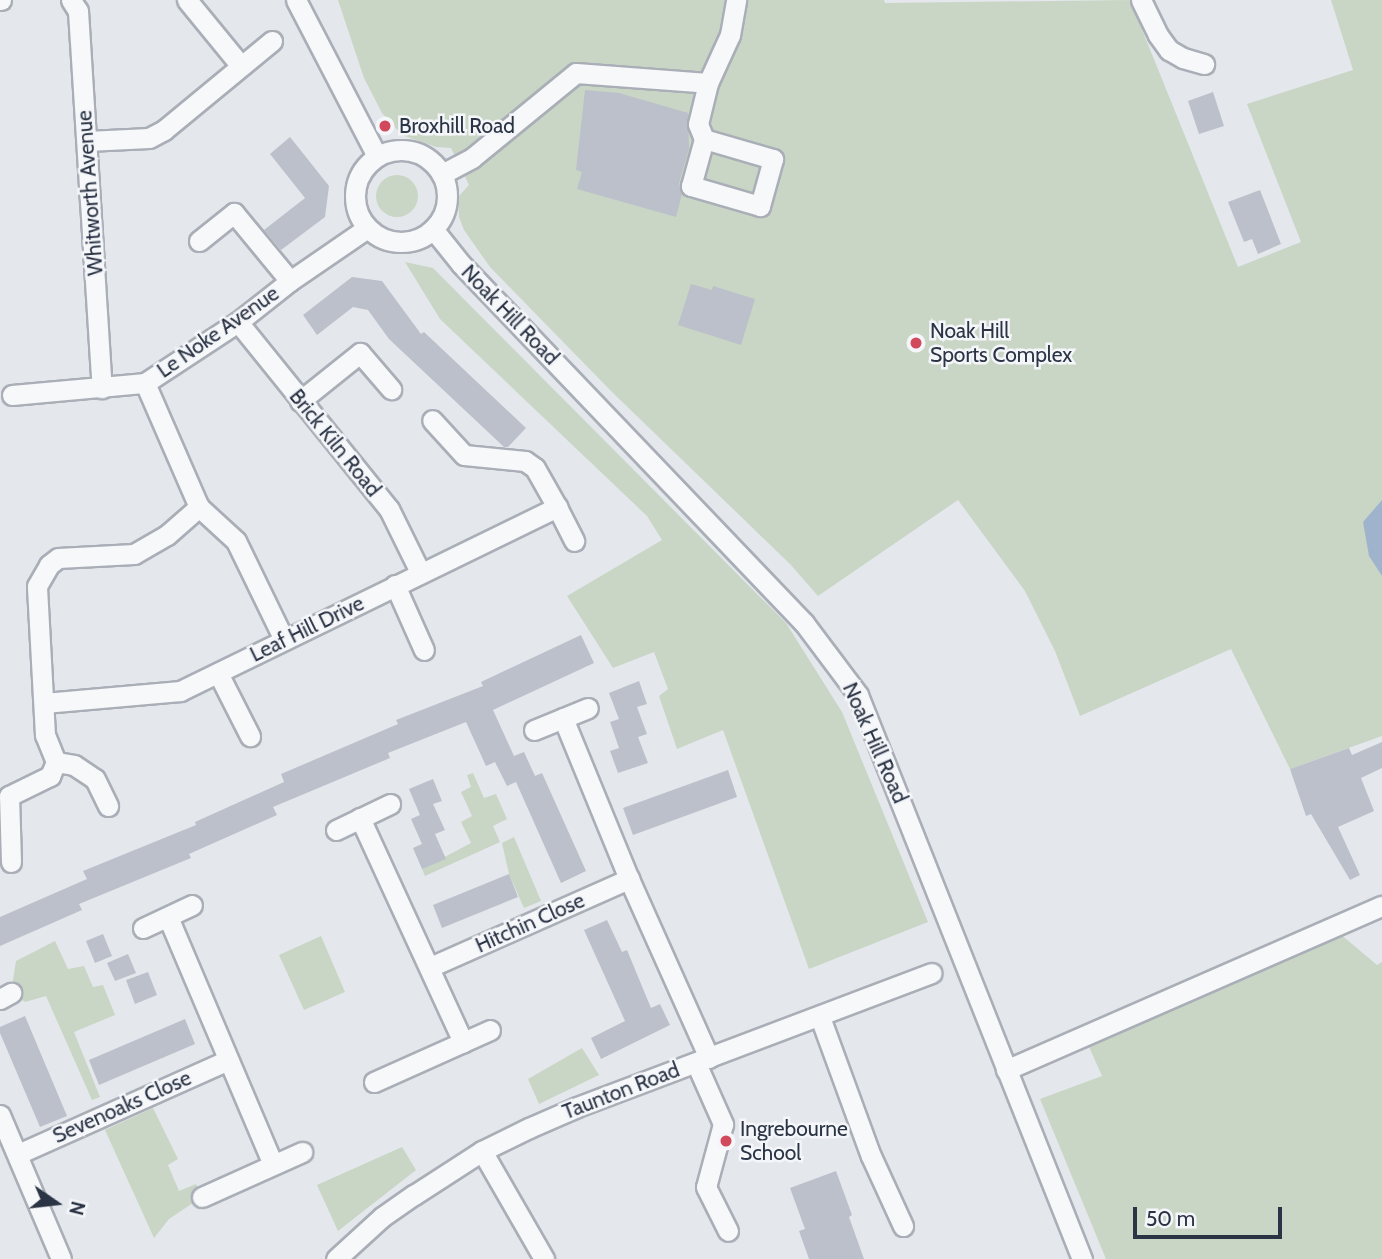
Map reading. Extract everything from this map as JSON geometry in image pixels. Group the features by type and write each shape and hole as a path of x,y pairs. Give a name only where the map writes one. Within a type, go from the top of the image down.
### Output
{"street":[{"name":"Whitworth Avenue","path":"71,0 78,10 102,388"},
{"path":"187,0 241,66"},
{"path":"296,0 377,156"},
{"path":"704,139 698,124 708,83 730,35 737,0"},
{"path":"1141,0 1169,50 1183,58 1204,64"},
{"path":"87,141 149,138 163,130 272,41"},
{"path":"442,174 472,158 576,73 708,83"},
{"path":"405,150 425,156 442,174 447,190 446,206 433,229 407,242 390,241 367,228 358,212 355,195 361,174 377,156 405,150"},
{"path":"199,241 234,213 290,281"},
{"name":"Le Noke Avenue","path":"12,395 145,383 238,322 290,281 367,228"},
{"name":"Noak Hill Road","path":"433,229 461,264 804,623 852,686 1082,1259"},
{"name":"Brick Kiln Road","path":"238,322 389,509 420,572"},
{"path":"300,401 359,352 391,390"},
{"path":"145,383 199,507 236,541 284,640"},
{"path":"432,419 464,455 525,461 535,468 574,541"},
{"path":"11,862 9,796 50,776 56,762 46,735 37,586 49,565 58,558 134,554 167,535 199,507"},
{"name":"Leaf Hill Drive","path":"44,703 180,691 558,507"},
{"path":"395,585 424,650"},
{"path":"218,673 250,736"},
{"path":"534,730 588,708"},
{"path":"563,718 702,1060 723,1124 706,1187 728,1231"},
{"path":"56,762 74,765 95,779 108,806"},
{"path":"336,830 390,804"},
{"path":"360,818 463,1042"},
{"name":"Hitchin Close","path":"430,967 629,879"},
{"path":"143,928 192,905"},
{"path":"1006,1070 1382,906"},
{"path":"168,917 226,1060 273,1164"},
{"name":"Taunton Road","path":"336,1259 382,1217 482,1151 577,1107 932,973"},
{"path":"820,1017 871,1156 903,1226"},
{"path":"374,1082 490,1030"},
{"name":"Sevenoaks Close","path":"18,1154 226,1060"},
{"path":"0,1115 61,1259"},
{"path":"482,1151 544,1259"},
{"path":"202,1197 302,1152"}],"green space":[{"name":"Noak Hill Sports Complex","path":"338,0 884,0 885,3 1130,0 1238,267 1301,242 1247,104 1353,70 1331,0 1382,0 1382,736 1290,769 1231,649 1080,716 1055,651 1025,591 958,500 818,596 790,564 612,392 490,267 464,230 459,217 458,197 469,185 451,148 436,147 402,135 382,113 364,78"},
{"path":"397,175 412,181 418,196 412,211 397,217 382,211 376,196 382,181"},
{"path":"405,262 433,268 786,623 842,712 928,922 809,969 723,730 677,749 659,696 668,689 654,652 613,668 567,596 662,540 647,516 440,319"},
{"path":"473,773 484,798 496,794 507,819 493,826 500,842 425,876 422,869 471,843 461,822 472,816 461,792 471,787 467,775"},
{"path":"514,837 541,901 524,908 509,874 502,843"},
{"path":"1339,933 1377,965 1382,962 1382,1259 1106,1259 1040,1099 1102,1076 1086,1040"},
{"path":"321,936 345,992 304,1010 279,955"},
{"path":"55,941 68,969 84,966 93,987 103,985 115,1015 74,1032 100,1097 92,1100 46,996 25,1002 11,993 16,961"},
{"path":"582,1048 599,1075 539,1104 528,1079"},
{"path":"153,1108 178,1159 168,1165 179,1191 196,1184 202,1197 169,1219 154,1238 105,1130"},
{"path":"402,1147 416,1170 338,1231 317,1185"}],"water":[{"path":"1382,500 1382,576 1369,556 1363,522"}],"building":[{"path":"585,90 619,93 688,113 689,149 679,183 682,194 676,217 577,189 582,172 576,170"},
{"path":"1213,92 1224,126 1199,134 1188,101"},
{"path":"290,137 329,186 325,217 281,250 264,230 305,198 270,154"},
{"path":"1260,190 1281,244 1258,254 1252,239 1244,242 1228,202"},
{"path":"352,277 382,281 421,334 424,332 526,428 508,447 504,447 389,339 368,310 353,307 317,335 303,315"},
{"path":"691,284 712,290 713,286 755,299 741,345 678,325"},
{"path":"581,635 594,663 493,710 514,756 524,752 535,776 542,773 586,871 561,883 516,782 507,786 495,762 486,766 466,722 388,753 390,758 273,807 277,815 189,854 191,858 79,904 82,910 0,946 0,917 87,879 83,871 196,825 195,822 284,782 281,774 398,724 396,720 483,686 481,682"},
{"path":"639,681 647,704 637,707 647,734 638,737 648,763 618,773 610,751 619,748 610,722 619,719 609,693"},
{"path":"1382,742 1382,768 1361,778 1374,811 1338,827 1360,875 1350,880 1311,814 1306,816 1290,769 1349,748 1352,755"},
{"path":"728,770 737,797 633,835 623,808"},
{"path":"433,779 442,801 433,804 445,830 435,834 446,859 422,869 413,848 422,844 411,819 420,815 409,789"},
{"path":"509,874 518,897 442,928 433,905"},
{"path":"607,920 622,952 627,950 651,1008 660,1004 670,1025 601,1059 591,1038 625,1021 584,930"},
{"path":"103,934 112,956 95,963 86,941"},
{"path":"128,954 136,973 115,981 107,963"},
{"path":"148,972 157,995 135,1004 126,980"},
{"path":"25,1016 67,1116 40,1127 0,1033 0,1027"},
{"path":"185,1019 195,1044 99,1085 89,1060"},
{"path":"836,1171 864,1259 809,1259 799,1231 805,1229 790,1188"}],"place":[{"name":"Broxhill Road","path":"385,126"},
{"name":"Noak Hill Sports Complex","path":"916,343"},
{"name":"Ingrebourne School","path":"726,1141"}]}
